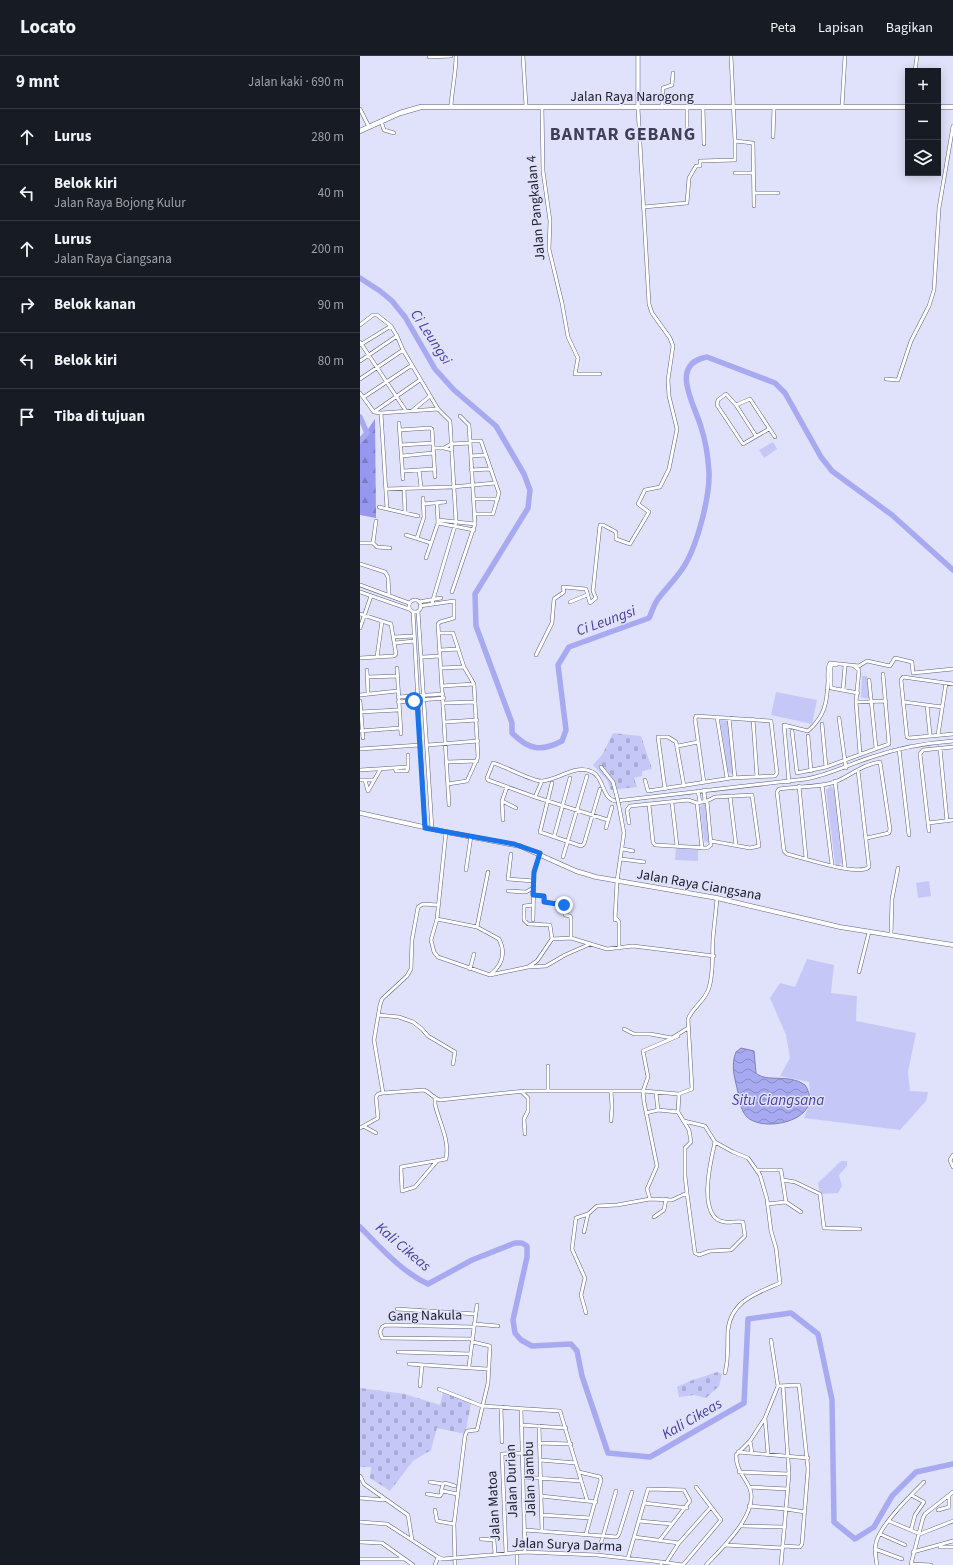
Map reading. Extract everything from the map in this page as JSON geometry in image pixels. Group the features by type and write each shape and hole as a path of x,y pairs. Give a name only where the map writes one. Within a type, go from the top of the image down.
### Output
{"main road":[{"name":"Jalan Raya Narogong","path":"360,131 408,110 451,106 638,108 905,107"},
{"path":"941,107 953,107"},
{"name":"Jalan Raya Ciangsana","path":"360,813 425,828 514,844 540,853 585,875 717,898 812,921 868,932 953,945"}],"street":[{"path":"429,57 450,56"},
{"path":"451,106 452,90 456,73 456,56"},
{"path":"523,56 526,106"},
{"path":"536,655 552,623 554,614 553,602 555,598 564,592 563,587 585,589 590,603 597,598 593,591 600,525 603,524 616,532 616,539 630,544 649,512 649,510 638,506 638,504 644,491 660,487 671,464 677,436 677,422 669,396 668,380 673,346 670,338 652,313 649,304 638,108 638,56"},
{"path":"644,207 687,203 689,178 696,166 700,166 700,161 735,160 735,107 731,56"},
{"path":"842,107 845,77 845,56"},
{"path":"915,68 917,56"},
{"path":"662,108 663,88 673,84 672,73"},
{"name":"Jalan Pangkalan 4","path":"542,107 543,171 550,221 549,249 562,303 568,337 578,358 575,374 600,374"},
{"path":"773,137 774,107"},
{"path":"686,139 687,108"},
{"path":"703,108 704,144"},
{"path":"360,109 369,127"},
{"path":"381,121 384,130 394,133"},
{"path":"886,379 898,380 911,341 929,306 934,292 939,208 953,126"},
{"path":"735,141 753,143 754,206"},
{"path":"735,172 753,173"},
{"path":"754,194 778,193"},
{"path":"360,325 373,315 377,315 391,326 403,350 438,409 450,421 456,524 432,603"},
{"path":"391,326 360,344 369,355 406,412"},
{"path":"360,361 397,336"},
{"path":"360,379 403,350"},
{"path":"364,397 412,365"},
{"path":"374,412 420,380"},
{"path":"360,393 374,412 406,412 438,409"},
{"path":"756,436 736,405 726,394 717,402 717,405 742,444 769,429"},
{"path":"412,411 430,396"},
{"path":"736,405 750,399 775,437"},
{"path":"381,413 387,509"},
{"path":"452,592 475,524 469,424 460,416"},
{"path":"399,423 403,479"},
{"path":"400,430 430,428 432,430 435,477"},
{"path":"444,448 451,444 481,440 499,493 493,514 475,514"},
{"path":"401,445 433,442"},
{"path":"433,448 452,450"},
{"path":"402,456 433,453"},
{"path":"471,456 486,455"},
{"path":"402,471 434,469"},
{"path":"471,470 490,469"},
{"path":"419,470 421,487"},
{"path":"386,489 473,486 495,483"},
{"path":"404,488 405,513"},
{"path":"417,538 424,517 423,498"},
{"path":"474,499 498,498"},
{"path":"423,504 445,502"},
{"path":"426,558 438,521 437,503"},
{"path":"379,507 418,516"},
{"path":"373,543 376,521"},
{"path":"438,521 456,524 474,530"},
{"path":"456,524 475,524"},
{"path":"406,535 432,543"},
{"path":"360,543 373,543 377,547 390,548"},
{"path":"360,564 386,572 388,577 389,595"},
{"path":"360,585 409,603"},
{"path":"360,592 409,609 413,612 418,611"},
{"path":"570,602 588,595"},
{"path":"360,628 371,596"},
{"path":"409,603 412,600 419,602 441,598"},
{"path":"420,606 432,603 454,601 454,618 438,623 449,805"},
{"path":"419,602 420,606 418,611 422,696 427,745 432,829"},
{"path":"409,603 409,609"},
{"path":"413,612 425,828"},
{"path":"360,614 391,624 395,643 394,656 360,658"},
{"path":"378,658 382,621"},
{"path":"438,633 453,633 464,667 474,684 477,720 478,761 467,780 448,784"},
{"path":"394,637 414,636"},
{"path":"395,643 414,641"},
{"path":"440,650 458,649"},
{"path":"423,658 440,656"},
{"path":"789,782 784,725 808,731 820,720 827,697 830,662 859,666 867,661 890,666 895,658 912,662 913,673 953,669"},
{"path":"858,693 831,688 831,665 858,668 859,670 858,693 856,702 860,754"},
{"path":"843,690 845,666"},
{"path":"441,668 464,667"},
{"path":"397,668 398,710 401,734"},
{"path":"367,670 368,694"},
{"path":"792,731 797,773 826,768 890,743 884,674"},
{"path":"368,677 398,676"},
{"path":"953,684 903,677 901,680 907,737 953,734"},
{"path":"869,680 876,748"},
{"path":"938,735 946,683"},
{"path":"442,686 474,684"},
{"path":"360,695 397,691"},
{"path":"398,697 443,696"},
{"path":"398,702 417,701 443,696"},
{"path":"856,702 886,701"},
{"path":"360,702 361,731 363,738"},
{"path":"444,703 475,702"},
{"path":"904,702 942,707"},
{"path":"927,705 930,735"},
{"path":"360,712 398,710"},
{"path":"645,780 648,791 704,783 731,778 775,776 777,773 772,723 770,720 698,716 695,718 704,783"},
{"path":"717,717 731,778"},
{"path":"729,718 731,787"},
{"path":"839,718 846,768"},
{"path":"753,719 757,777"},
{"path":"445,722 477,720"},
{"path":"822,724 826,768"},
{"path":"361,731 400,728"},
{"path":"808,736 811,771"},
{"path":"664,789 658,737 668,737 675,740 678,746 684,786"},
{"path":"360,749 478,741"},
{"path":"608,820 547,802 488,780 487,778 492,764 495,763 542,781 578,769 591,771 601,781 607,798 616,801 731,787 789,782 824,776 870,757 899,749 953,741"},
{"path":"678,746 698,742"},
{"path":"929,831 920,754 923,750 953,747"},
{"path":"940,748 947,821"},
{"path":"899,749 909,835"},
{"path":"360,770 395,768 396,771 408,771 408,754"},
{"path":"447,762 478,761"},
{"path":"858,770 867,838 869,868 862,871 784,853 777,792 779,789 835,782 858,770 876,762 881,762 890,829 889,833 867,838"},
{"path":"601,767 613,782 624,833 623,850 617,881 615,919 619,922 618,948"},
{"path":"366,780 368,791 380,770"},
{"path":"829,774 831,782"},
{"path":"563,857 587,776"},
{"path":"824,776 832,865"},
{"path":"554,837 570,778"},
{"path":"360,780 374,780"},
{"path":"535,797 542,781"},
{"path":"835,782 845,868"},
{"path":"552,783 540,830 542,833 581,846 584,844 600,790"},
{"path":"799,786 806,858"},
{"path":"503,820 502,802 507,787"},
{"path":"649,804 653,842 655,845 702,848 710,847 711,842 704,790"},
{"path":"698,791 702,848"},
{"path":"629,823 628,807 688,800 699,803 706,802 715,797 750,794 754,796 759,844 757,847 750,848 711,842"},
{"path":"730,796 736,845"},
{"path":"502,802 516,808"},
{"path":"672,803 677,846"},
{"path":"606,828 612,806"},
{"path":"928,823 953,820"},
{"path":"446,832 437,919 431,940 434,952 438,957 490,975 528,967 546,966 570,952 590,944"},
{"path":"466,870 471,836"},
{"path":"623,850 633,851"},
{"path":"533,920 533,888 540,853"},
{"path":"511,854 508,879 534,882"},
{"path":"621,859 644,862"},
{"path":"891,935 892,899 898,868"},
{"path":"477,927 488,872"},
{"path":"508,891 526,892 533,888"},
{"path":"533,895 544,896 544,902 564,905 565,915 570,916 571,918 571,938"},
{"path":"435,1099 480,1097 520,1091 643,1091 679,1094 692,1089 691,1049 688,1028 690,1014 702,1001 708,989 714,956 713,940 717,898"},
{"path":"383,1093 374,1040 382,999 408,976 411,969 412,940 418,907 423,904 438,905"},
{"path":"528,967 537,961 552,939 550,925 532,925 524,920 524,906 533,905"},
{"path":"437,919 477,927 494,935 502,944 503,955 500,965 490,975"},
{"path":"859,972 868,932"},
{"path":"552,939 571,938 607,949 633,946 714,956"},
{"path":"470,969 474,954"},
{"path":"378,1015 400,1017 413,1022 428,1036 455,1052 453,1064"},
{"path":"650,1199 647,1189 657,1166 643,1091 648,1077 643,1051 678,1036 688,1028"},
{"path":"624,1029 634,1034 650,1034 672,1038 678,1036"},
{"path":"548,1066 548,1091"},
{"path":"360,1128 365,1127 378,1118 376,1097 378,1094 424,1090 429,1092 435,1099 435,1104 444,1134 447,1151 446,1159 437,1162 401,1167 402,1191 415,1188 437,1162"},
{"path":"520,1091 528,1098 528,1111 524,1118 525,1134"},
{"path":"611,1092 611,1121"},
{"path":"656,1093 658,1110"},
{"path":"679,1094 678,1112 684,1121 691,1142 685,1148 685,1176 695,1253 699,1255 710,1251 731,1250 745,1236 743,1222 736,1220 724,1222 716,1218 708,1207 706,1185 715,1142"},
{"path":"646,1113 658,1110 678,1112"},
{"path":"684,1121 705,1126 715,1142 748,1158 757,1170 767,1204 771,1231 777,1255 780,1283 755,1292 743,1300 731,1317 728,1329 728,1363 725,1373"},
{"path":"365,1127 376,1133"},
{"path":"953,1155 950,1160 953,1167"},
{"path":"757,1170 781,1170 786,1202"},
{"path":"783,1180 800,1184 820,1194 824,1228 860,1229"},
{"path":"586,1312 581,1295 585,1278 572,1249 576,1218 588,1214 597,1206 616,1205 650,1199 672,1200 687,1193"},
{"path":"654,1217 664,1210 666,1199"},
{"path":"767,1204 786,1202 800,1212"},
{"path":"584,1232 588,1214"},
{"path":"469,1366 477,1305"},
{"path":"397,1309 476,1314"},
{"name":"Gang Nakula","path":"473,1341 382,1338 381,1329 386,1325 474,1325"},
{"path":"474,1325 498,1326"},
{"path":"706,1565 742,1526 749,1506 751,1496 749,1487 740,1472 736,1458 738,1452 750,1441 765,1418 778,1386 771,1340"},
{"path":"455,1565 454,1524 465,1436 467,1431 477,1430 488,1383 487,1369 490,1346 473,1341"},
{"path":"398,1352 471,1354"},
{"path":"409,1364 469,1366 487,1369"},
{"path":"420,1386 422,1365"},
{"path":"725,1545 800,1547 802,1544 808,1478 808,1458 800,1387 778,1386"},
{"path":"781,1565 789,1474 783,1386"},
{"path":"440,1389 482,1406 560,1411 587,1500"},
{"path":"501,1407 502,1442"},
{"name":"Jalan Durian","path":"521,1409 525,1552"},
{"path":"765,1418 768,1454"},
{"path":"521,1425 566,1428"},
{"name":"Jalan Jambu","path":"539,1426 542,1531"},
{"path":"750,1441 752,1453"},
{"path":"539,1443 571,1444"},
{"path":"738,1452 788,1455 808,1458"},
{"name":"Jalan Matoa","path":"506,1553 502,1454 522,1454"},
{"path":"540,1460 576,1463"},
{"path":"579,1472 601,1479 596,1502 586,1534"},
{"path":"740,1472 789,1474"},
{"path":"360,1476 364,1484 408,1515 410,1518 412,1540"},
{"path":"523,1477 581,1481"},
{"path":"430,1482 443,1484 447,1483 455,1486"},
{"path":"877,1565 875,1549 876,1542 880,1534 911,1495 924,1482"},
{"path":"427,1494 440,1496 443,1484"},
{"path":"666,1563 679,1543 711,1507 696,1487"},
{"path":"749,1487 788,1489"},
{"path":"628,1558 648,1489 684,1490 690,1500 687,1508 660,1540"},
{"path":"598,1550 616,1491"},
{"path":"441,1492 457,1494"},
{"path":"525,1530 618,1536 632,1492"},
{"path":"931,1565 910,1564 920,1534 924,1515 953,1492"},
{"path":"911,1495 924,1502 915,1515 911,1530"},
{"path":"541,1496 596,1502"},
{"path":"938,1510 949,1507 949,1496"},
{"path":"360,1498 385,1500"},
{"path":"644,1503 687,1508"},
{"path":"749,1506 805,1512"},
{"name":"Jalan Surya Darma","path":"360,1522 387,1524 438,1557 455,1559 525,1552 628,1558 661,1563 682,1564 720,1522 720,1518 711,1507"},
{"path":"434,1510 437,1521 454,1524"},
{"path":"542,1515 590,1518"},
{"path":"639,1521 672,1524"},
{"path":"889,1521 920,1534 953,1522"},
{"path":"742,1526 785,1527"},
{"path":"880,1534 905,1545"},
{"path":"634,1537 679,1543"},
{"path":"481,1539 494,1540 495,1554"},
{"path":"913,1552 953,1541"},
{"path":"360,1542 382,1543 413,1565"},
{"path":"938,1546 953,1547"},
{"path":"875,1549 902,1559"},
{"path":"517,1552 517,1565"},
{"path":"435,1565 438,1557"},
{"path":"360,1559 404,1559"},
{"path":"366,1560 366,1565"}],"green space":[{"path":"375,419 376,518 360,515 360,441"},
{"path":"773,442 777,449 764,458 759,450"},
{"path":"862,676 867,676 869,697 867,699 861,697"},
{"path":"776,692 817,700 812,724 771,715"},
{"path":"720,720 729,721 733,774 728,772"},
{"path":"613,733 641,736 652,769 642,771 642,776 634,778 637,787 611,790 607,780 593,765 602,755"},
{"path":"831,786 834,789 843,862 837,866 835,863 826,790"},
{"path":"704,803 707,806 711,843 704,841 700,807"},
{"path":"676,848 698,850 698,861 675,860"},
{"path":"929,881 931,896 918,898 916,883"},
{"path":"807,959 834,965 831,993 857,996 856,1021 916,1033 908,1072 910,1091 928,1092 926,1101 900,1130 804,1118 811,1101 809,1082 780,1076 790,1058 786,1035 770,998 780,983 795,987"},
{"path":"841,1161 847,1161 847,1166 839,1175 842,1186 838,1193 820,1194 818,1183"},
{"path":"717,1372 722,1374 719,1386 706,1398 694,1395 679,1397 677,1387"},
{"path":"360,1388 405,1394 440,1405 443,1392 472,1399 465,1434 437,1428 431,1450 413,1461 390,1491 370,1478 371,1467 360,1467"}],"water":[{"name":"Situ Ciangsana","path":"741,1048 754,1051 756,1073 760,1076 792,1079 805,1085 810,1097 808,1107 801,1115 791,1120 767,1124 756,1122 747,1117 740,1104 734,1070 736,1052"}],"waterway":[{"name":"Ci Leungsi","path":"360,278 392,301 405,317 435,369 454,390 496,426 524,474 530,490 528,508 475,594 476,626 512,723 512,733 518,739 530,746 536,748 548,747 562,741 566,730 558,665 569,647 649,618 657,601 686,563 695,543 708,493 709,482 708,460 704,438 687,386 686,376 689,368 695,361 707,357 775,383 785,393 821,457 832,471 892,515 953,570"},
{"name":"Ci Leungsi","path":"360,417 367,433 360,441"},
{"name":"Kali Cikeas","path":"360,1227 400,1266 418,1279 428,1284 472,1260 515,1243 522,1243 527,1246 527,1257 513,1320 515,1333 521,1340 532,1346 571,1344 577,1351 582,1376 608,1453 650,1457 744,1403 748,1319 791,1313 818,1334 832,1400 834,1522 855,1539 874,1527 892,1496 916,1472 953,1464"}],"district":[{"name":"BANTAR GEBANG","path":"623,134"}],"route":[{"path":"414,701 417,701 425,828 514,844 540,853 534,872 533,895 545,896 544,902 564,905"}]}
